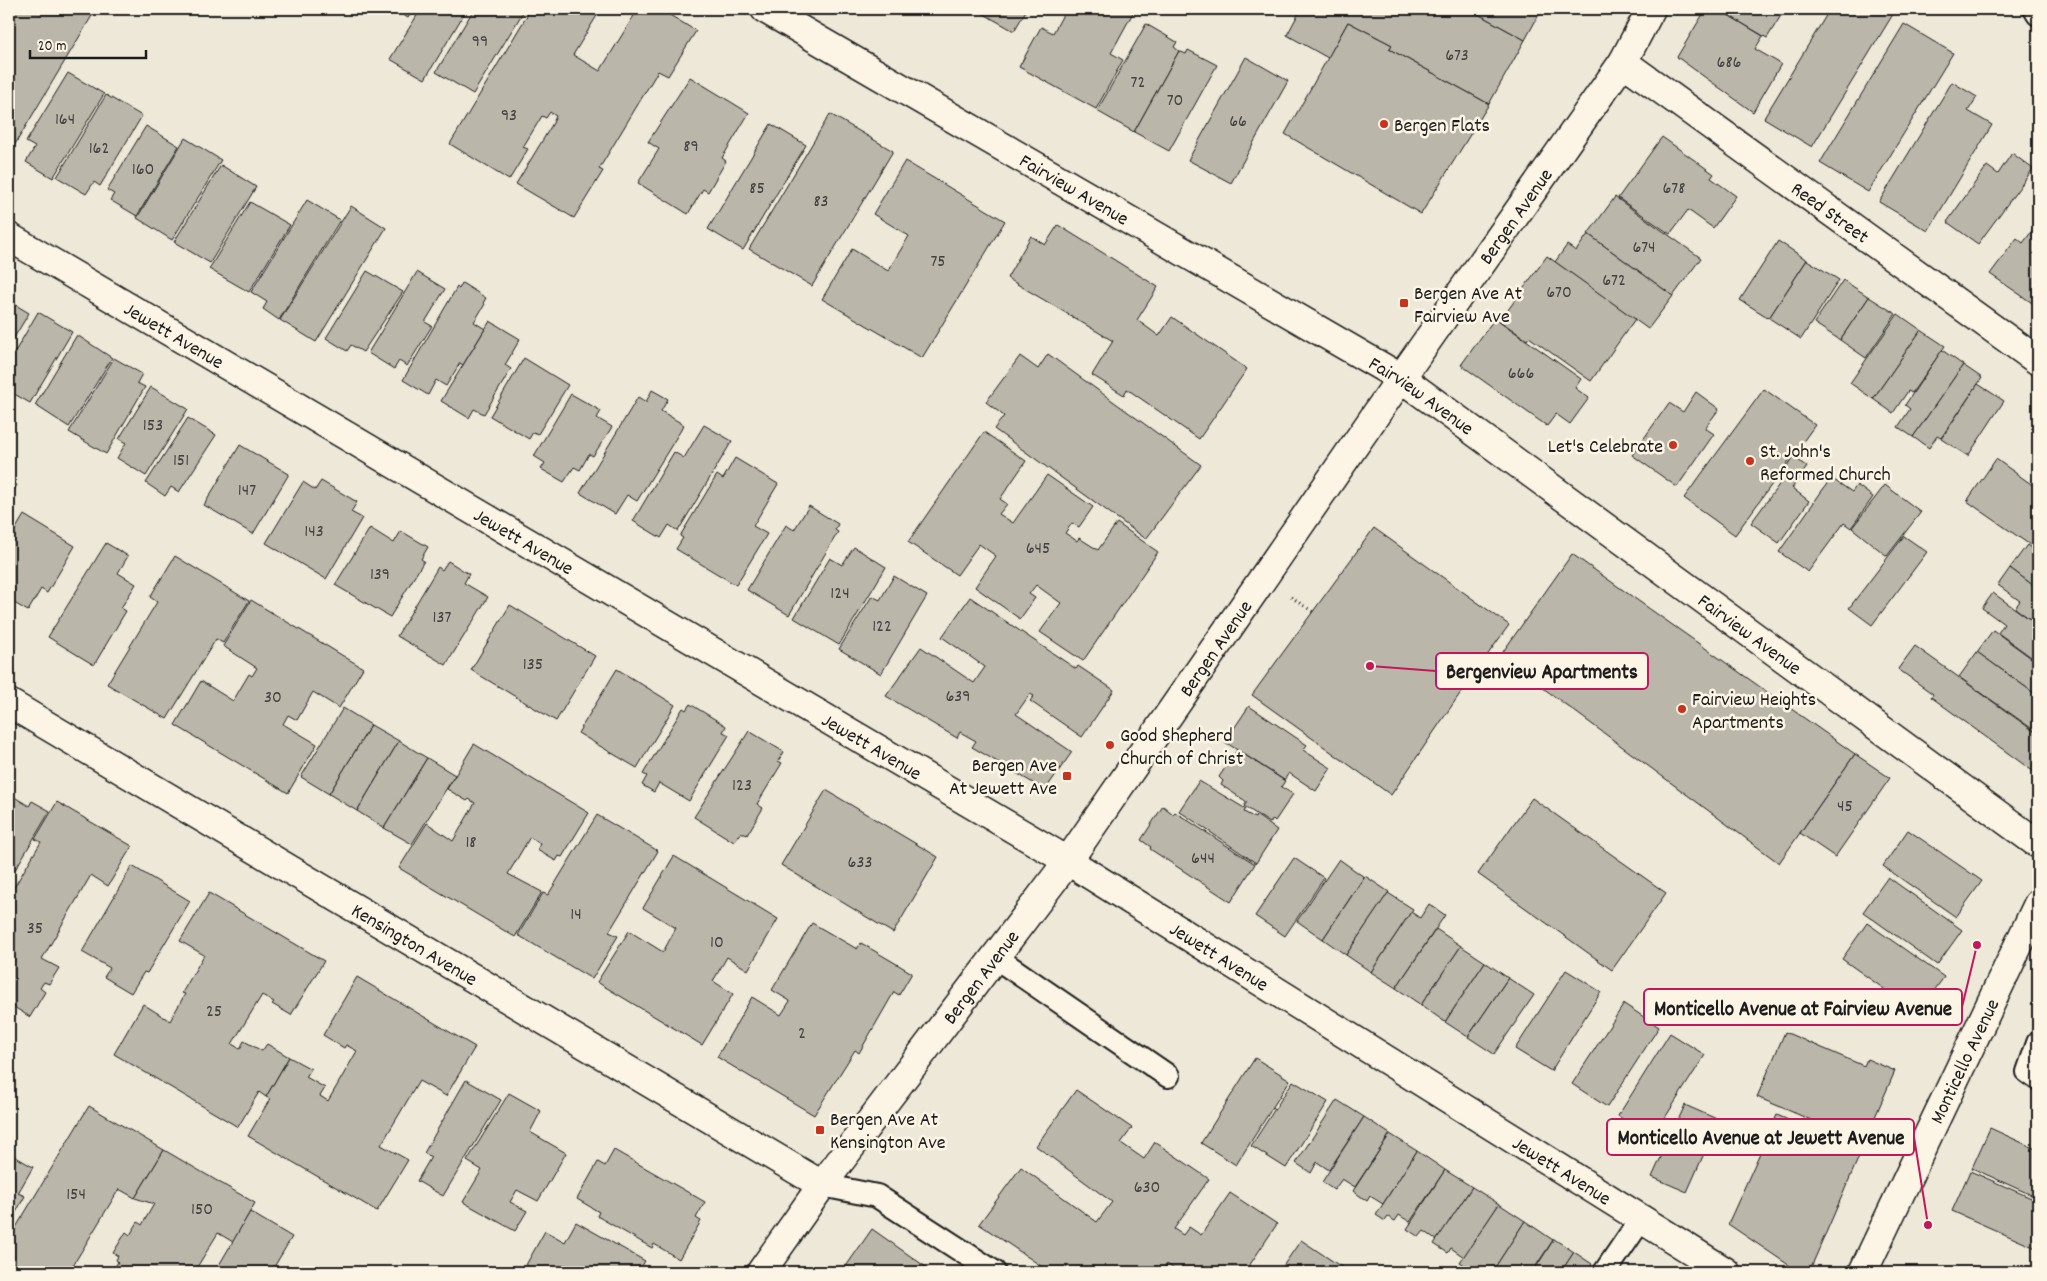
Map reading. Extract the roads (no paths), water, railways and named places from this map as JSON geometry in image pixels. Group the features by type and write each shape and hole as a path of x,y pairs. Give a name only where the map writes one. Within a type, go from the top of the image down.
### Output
{"street":[{"name":"Fairview Avenue","path":"765,9 1401,378 2038,844"},
{"name":"Bergen Avenue","path":"761,1272 822,1185 1068,861 1401,378 1623,62 1651,9"},
{"name":"Reed Street","path":"1623,62 2038,361"},
{"name":"Jewett Avenue","path":"9,237 1068,861 1726,1272"},
{"name":"Kensington Avenue","path":"9,703 822,1185"},
{"name":"Monticello Avenue","path":"1863,1272 2038,904"}],"lane":[{"path":"2035,9 2038,14"},
{"path":"995,957 1168,1076"},
{"path":"2038,1044 2028,1072 2038,1079"},
{"path":"822,1185 877,1196 994,1272"},
{"path":"1605,1272 1640,1218"}],"place":[{"name":"Bergen Flats","path":"1384,124"},
{"name":"Bergen Ave At Fairview Ave","path":"1404,303"},
{"name":"Let's Celebrate","path":"1673,445"},
{"name":"St. John's Reformed Church","path":"1750,461"},
{"name":"Bergenview Apartments","path":"1370,666"},
{"name":"Fairview Heights Apartments","path":"1682,709"},
{"name":"Good Shepherd Church of Christ","path":"1110,745"},
{"name":"Bergen Ave At Jewett Ave","path":"1067,776"},
{"name":"Monticello Avenue at Fairview Avenue","path":"1977,945"},
{"name":"Bergen Ave At Kensington Ave","path":"820,1130"},
{"name":"Monticello Avenue at Jewett Avenue","path":"1928,1225"}]}
